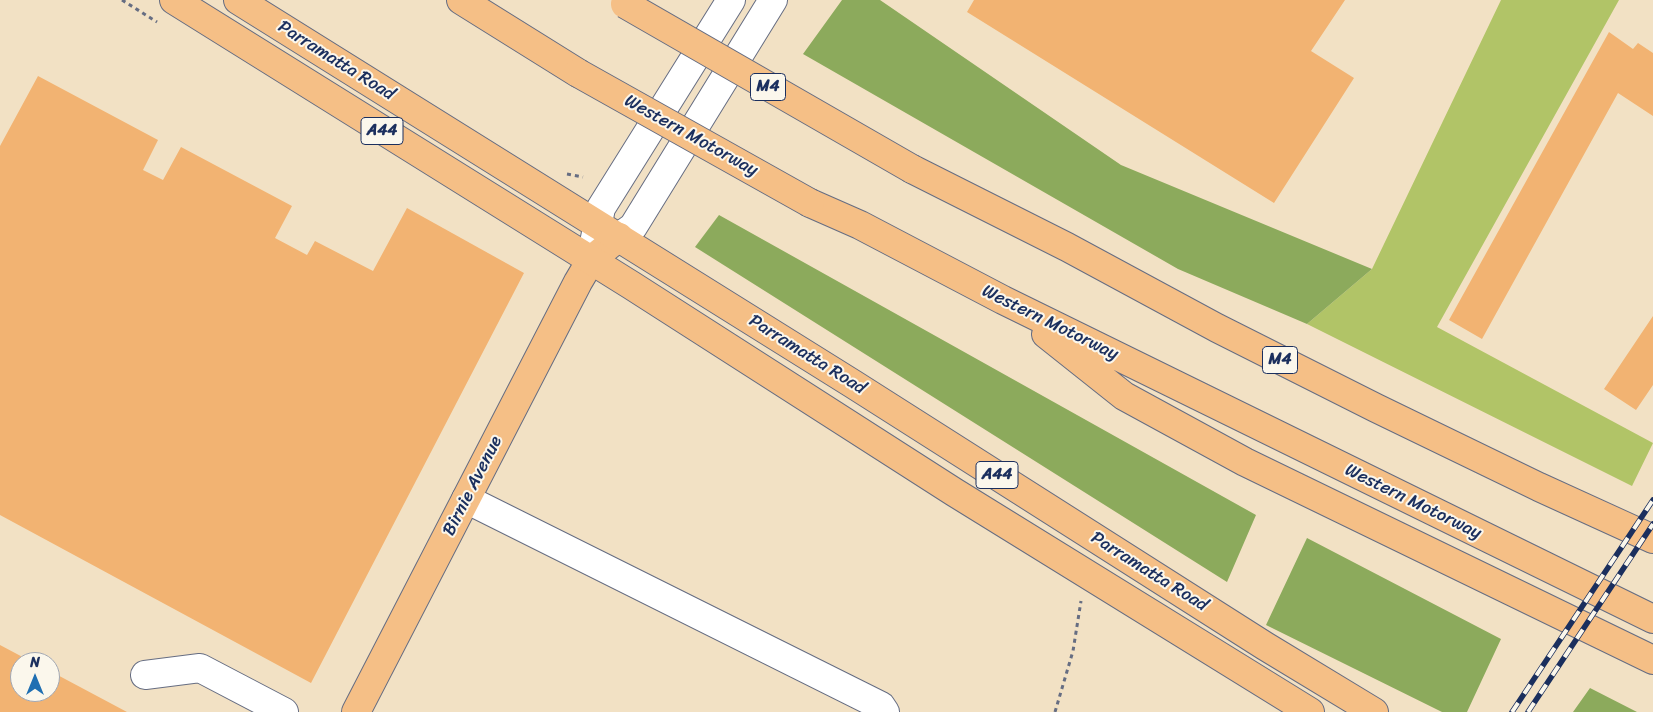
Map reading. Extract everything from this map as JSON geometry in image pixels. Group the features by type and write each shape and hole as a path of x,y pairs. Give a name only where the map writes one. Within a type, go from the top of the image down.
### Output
{"main road":[{"name":"Parramatta Road","path":"174,0 591,260 954,492 1310,712"},
{"name":"Parramatta Road","path":"238,0 609,231 1265,646 1374,712"},
{"name":"Western Motorway","path":"461,0 578,73 810,204 860,225 1003,300 1653,619"},
{"name":"M4","path":"621,2 912,169 1067,247 1217,328 1539,487 1653,539"},
{"name":"Birnie Avenue","path":"356,712 578,282 609,231"},
{"path":"1003,300 1133,400 1244,462 1653,660"}],"street":[{"path":"609,231 601,208 731,0"},
{"name":"Birnie Avenue","path":"609,231 633,228 773,0"},
{"path":"466,499 882,706 885,712"},
{"path":"144,675 200,668 284,712"}],"path":[{"path":"1054,712 1073,651 1082,593 1091,576"}],"green space":[{"path":"842,0 880,0 1121,165 1372,269 1307,324 1178,269 803,54"},
{"path":"1501,0 1619,0 1437,327 1653,443 1632,486 1307,324 1372,269"},
{"path":"719,215 1256,515 1227,582 695,247"},
{"path":"1307,538 1501,639 1467,712 1442,712 1266,625"},
{"path":"1590,688 1637,712 1573,712"}],"building":[{"path":"974,0 1345,0 1311,51 1354,78 1274,203 967,12"},
{"path":"1609,32 1633,49 1638,43 1653,53 1653,116 1618,93 1482,339 1449,320"},
{"path":"38,76 158,140 143,170 163,180 181,147 292,206 275,238 307,255 315,241 373,271 407,208 524,273 311,683 0,515 0,146"},
{"path":"1653,316 1653,385 1636,410 1604,389"},
{"path":"0,645 13,652 10,652 10,702 60,702 60,676 127,712 0,712"}],"railway":[{"path":"1512,712 1653,500"},
{"path":"1528,712 1653,524"}]}
